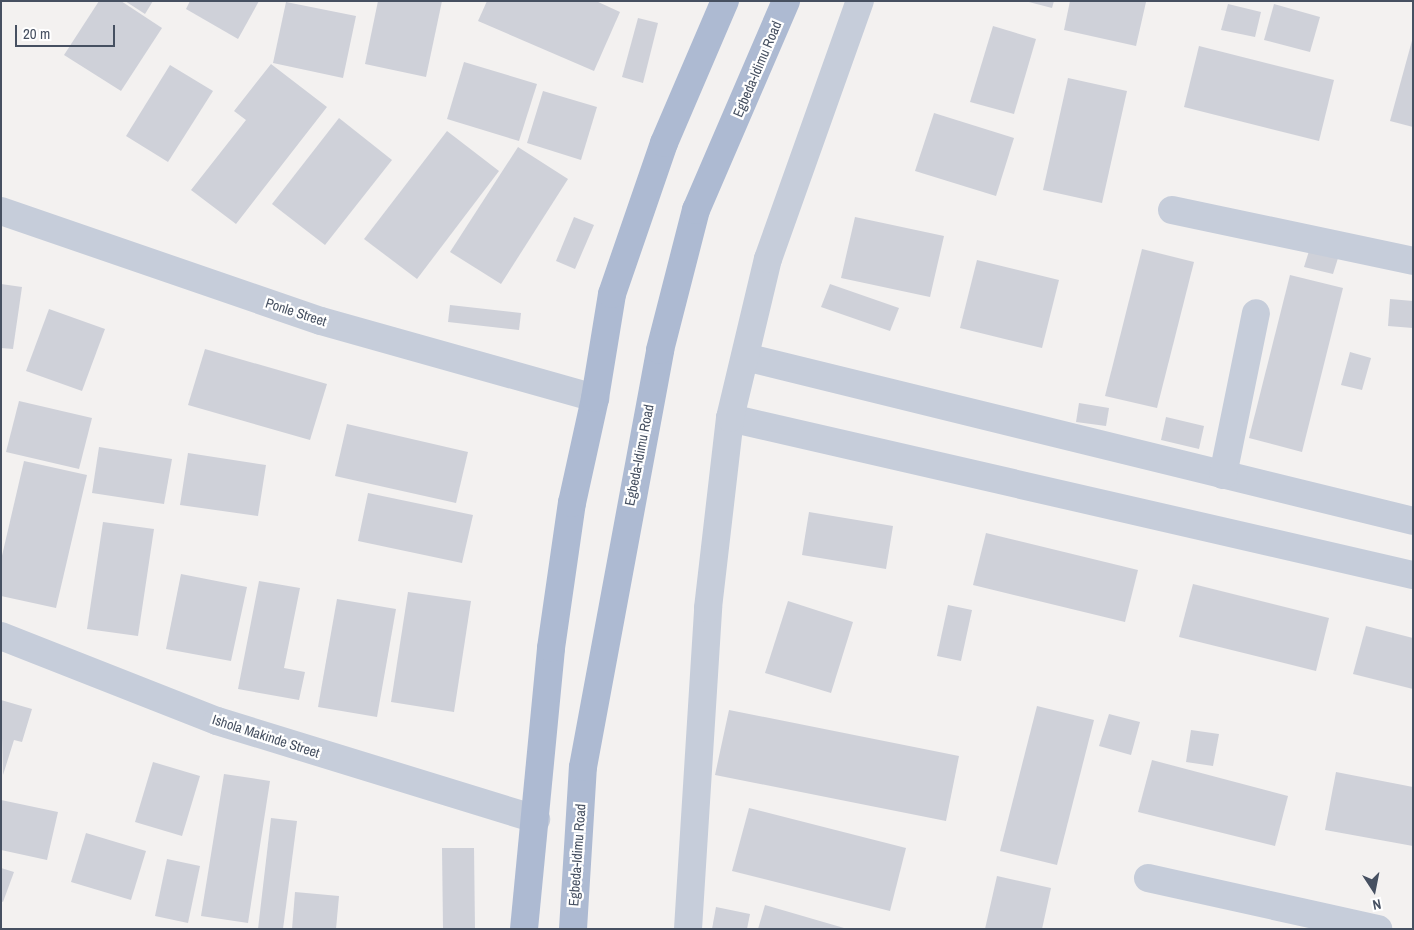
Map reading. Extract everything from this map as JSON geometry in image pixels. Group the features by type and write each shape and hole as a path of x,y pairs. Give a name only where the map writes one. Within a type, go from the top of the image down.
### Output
{"main road":[{"name":"Egbeda-Idimu Road","path":"573,929 583,767 660,350 696,210 786,1"},
{"path":"524,929 551,648 572,503 594,398 612,294 664,143 721,2"}],"street":[{"path":"688,929 708,608 730,418 768,259 860,1"},
{"path":"1172,210 1413,262"},
{"name":"Ponle Street","path":"1,211 320,321 594,398"},
{"path":"1223,475 1256,314"},
{"path":"745,357 1413,521"},
{"path":"730,418 1413,575"},
{"name":"Ishola Makinde Street","path":"1,636 217,721 536,819"},
{"path":"1148,878 1378,929"}],"building":[{"path":"99,1 121,1 162,28 121,91 64,55"},
{"path":"125,1 153,1 145,14"},
{"path":"190,1 259,1 238,39 186,9"},
{"path":"378,1 442,1 426,77 365,64"},
{"path":"487,1 596,1 620,12 594,71 478,21"},
{"path":"1025,1 1054,1 1052,8"},
{"path":"1070,1 1146,2 1136,46 1064,30"},
{"path":"286,2 356,16 343,78 273,63"},
{"path":"1228,4 1261,12 1255,37 1221,30"},
{"path":"1274,4 1320,17 1310,52 1264,40"},
{"path":"638,18 658,23 643,83 622,77"},
{"path":"993,26 1036,39 1014,114 970,102"},
{"path":"1413,37 1413,127 1390,121"},
{"path":"1199,46 1334,80 1319,141 1184,107"},
{"path":"464,62 537,84 519,141 447,119"},
{"path":"271,64 327,107 236,224 191,190 246,120 234,111"},
{"path":"170,65 213,91 168,162 126,136"},
{"path":"1068,78 1127,91 1102,203 1043,190"},
{"path":"543,91 597,107 581,160 527,143"},
{"path":"934,113 1014,138 996,196 915,171"},
{"path":"339,118 392,160 325,245 272,204"},
{"path":"447,131 499,171 417,279 364,239"},
{"path":"518,147 568,179 501,284 450,252"},
{"path":"574,217 594,225 575,269 556,261"},
{"path":"855,217 944,236 930,297 841,278"},
{"path":"1142,249 1194,262 1157,408 1105,396"},
{"path":"1309,251 1338,258 1333,274 1304,267"},
{"path":"977,260 1059,280 1042,348 960,328"},
{"path":"1290,275 1343,288 1302,452 1249,438"},
{"path":"1,284 22,287 13,349 1,348"},
{"path":"830,284 899,308 890,331 821,307"},
{"path":"1390,299 1413,301 1413,328 1388,326"},
{"path":"450,305 521,313 519,330 448,322"},
{"path":"49,309 105,329 82,391 26,371"},
{"path":"205,349 327,384 310,440 188,405"},
{"path":"1350,352 1371,358 1362,390 1341,385"},
{"path":"19,401 92,418 79,469 6,452"},
{"path":"1079,403 1109,408 1106,426 1076,422"},
{"path":"1166,417 1204,426 1199,449 1161,440"},
{"path":"347,424 468,452 456,503 335,476"},
{"path":"99,447 172,459 164,504 92,493"},
{"path":"188,453 266,465 258,516 180,505"},
{"path":"24,461 87,475 56,608 1,596 1,560"},
{"path":"368,493 473,515 462,563 358,541"},
{"path":"809,512 893,526 886,569 802,555"},
{"path":"103,522 154,529 138,636 87,629"},
{"path":"986,533 1138,570 1125,622 973,585"},
{"path":"181,574 247,587 231,661 166,649"},
{"path":"259,581 300,588 284,668 305,672 299,700 238,689"},
{"path":"1193,584 1329,618 1316,671 1179,637"},
{"path":"408,592 471,601 454,712 391,702"},
{"path":"337,599 396,609 377,717 318,707"},
{"path":"788,601 853,622 831,693 765,673"},
{"path":"948,605 972,610 961,661 937,656"},
{"path":"1366,626 1413,638 1413,689 1353,674"},
{"path":"1,700 32,709 22,742 14,740 3,775"},
{"path":"1037,706 1094,720 1057,865 1000,851"},
{"path":"729,710 959,756 946,821 715,775"},
{"path":"1109,714 1140,722 1131,755 1099,746"},
{"path":"1191,730 1219,734 1213,766 1186,762"},
{"path":"1152,760 1288,796 1275,846 1138,812"},
{"path":"153,762 200,776 182,836 135,822"},
{"path":"1336,772 1413,787 1413,846 1325,830"},
{"path":"224,774 270,781 248,923 201,916"},
{"path":"1,800 58,812 47,860 1,850"},
{"path":"749,808 906,848 890,911 732,871"},
{"path":"271,818 297,821 283,929 258,929"},
{"path":"86,833 146,851 131,900 71,882"},
{"path":"442,848 474,848 475,929 443,929"},
{"path":"167,859 200,866 188,923 155,916"},
{"path":"1,868 14,872 3,902 1,901"},
{"path":"997,876 1051,888 1042,929 985,929"},
{"path":"295,892 339,896 336,929 292,929"},
{"path":"765,905 844,928 844,929 758,929"},
{"path":"716,907 750,914 747,929 712,929"}]}
